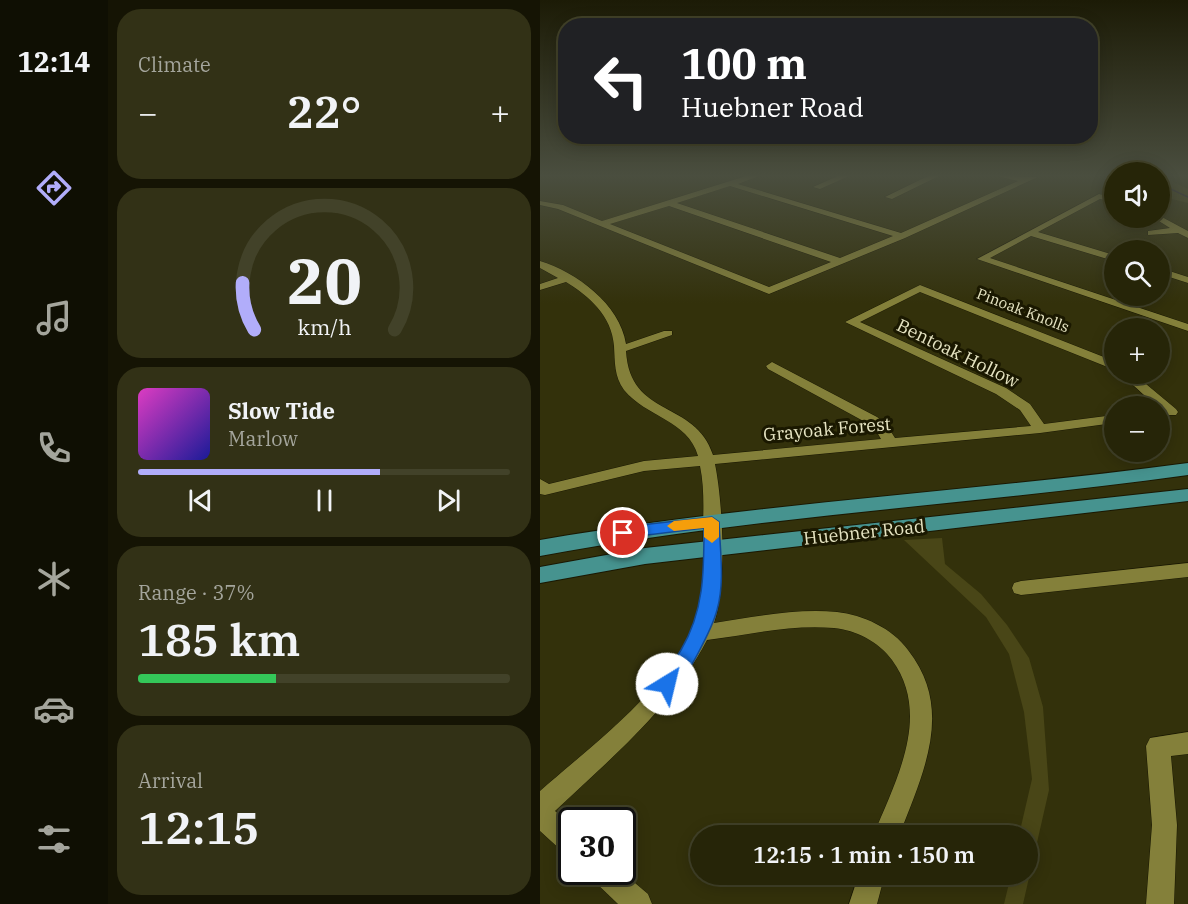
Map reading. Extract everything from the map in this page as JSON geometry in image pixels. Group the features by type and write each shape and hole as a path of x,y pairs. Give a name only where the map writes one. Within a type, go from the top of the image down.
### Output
{"main road":[{"name":"Huebner Road","path":"540,548 646,529 1080,483 1188,469"},
{"name":"Huebner Road","path":"540,575 645,556 1188,495"}],"street":[{"path":"588,218 769,291 941,218"},
{"path":"601,224 620,218"},
{"path":"713,218 841,262"},
{"path":"843,218 902,236"},
{"path":"1058,218 982,259 1188,328"},
{"path":"1170,225 1184,233"},
{"path":"1030,233 1104,255"},
{"path":"1151,233 1184,233"},
{"path":"540,264 567,278 596,298 613,321 620,349 621,374 632,390 691,430 701,442 706,460 712,522 708,609 699,633 675,674 659,694 540,808"},
{"path":"1170,275 1188,280"},
{"path":"540,287 567,278"},
{"name":"Bentoak Hollow","path":"920,288 850,322 1001,391 1024,407 1040,429"},
{"name":"Pinoak Knolls","path":"920,288 1104,361"},
{"path":"620,349 644,343 668,333"},
{"path":"772,366 872,420 881,426 890,443"},
{"path":"1137,384 1150,396"},
{"name":"Grayoak Forest","path":"543,487 613,472 706,460 1040,429 1104,420"},
{"path":"1021,588 1188,570"},
{"path":"699,633 806,620 836,620 873,632 903,656 920,690 923,723 918,752 890,825"},
{"path":"1160,904 1167,829 1165,786 1158,746 1188,743"},
{"path":"540,814 558,830"},
{"path":"617,885 638,904"},
{"path":"863,904 869,885"}],"shaded area":[{"path":"942,538 945,564 981,594 1007,625 1029,658 1043,707 1049,790 1038,838 1038,825 1021,825 1032,779 1024,712 1009,654 986,617 904,540"},
{"path":"1009,885 1027,885 1023,904 1004,904"}],"slow traffic":[{"path":"674,526 712,522 712,537"}],"route":[{"path":"623,533 712,522 712,573 708,609 688,654 667,684"}]}
